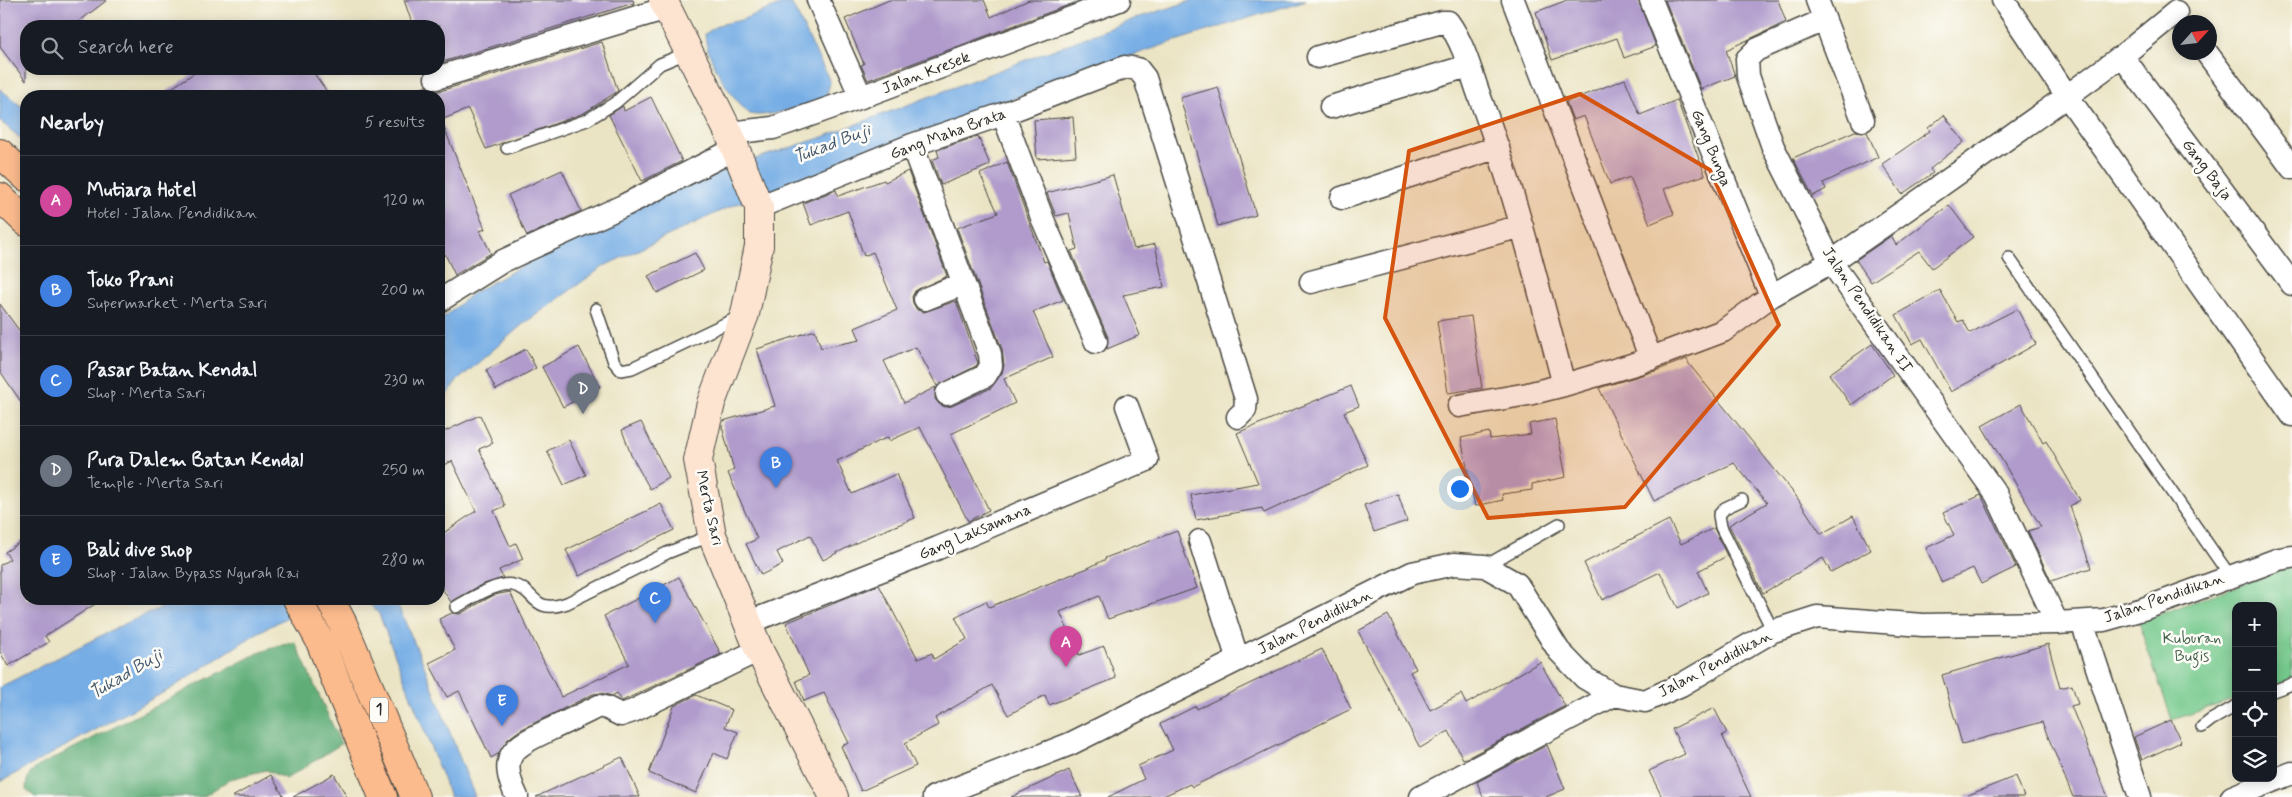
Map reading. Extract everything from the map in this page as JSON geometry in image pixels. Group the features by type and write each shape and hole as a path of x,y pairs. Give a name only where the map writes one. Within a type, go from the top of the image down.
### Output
{"highway":[{"path":"0,153 20,171"},
{"path":"0,198 20,216"},
{"name":"1","path":"300,605 319,639 383,797"},
{"name":"1","path":"333,605 343,624 415,797"}],"street":[{"name":"Jalan Kresek","path":"735,146 773,128 1119,0"},
{"path":"1513,0 1651,359"},
{"name":"Gang Bunga","path":"1651,0 1771,296"},
{"path":"2003,0 2067,96 2292,415"},
{"path":"823,2 861,97"},
{"path":"436,78 665,4"},
{"name":"Merta Sari","path":"665,4 735,146 759,205 760,246 745,314 711,403 698,460 712,535 759,650 834,797"},
{"name":"Jalan Pendidikan II","path":"1863,120 1820,10 1756,50 1747,59 1748,76 1773,147 1832,262 1996,494 2057,623"},
{"path":"1459,406 1528,394 1564,385 1651,359 1723,331 1771,296 1832,262 2067,96 2179,12"},
{"path":"1318,57 1442,22 1448,22 1453,29 1468,66 1498,147 1522,226 1564,385"},
{"name":"Gang Baja","path":"2122,56 2292,284"},
{"path":"2212,60 2292,168"},
{"path":"1331,107 1468,66"},
{"name":"Gang Maha Brata","path":"759,205 912,145 1003,114 1125,67 1138,69 1145,78 1246,399 1245,410 1238,417"},
{"path":"1003,114 1043,220 1096,342"},
{"path":"912,145 962,284 990,354 991,366 985,376 947,394"},
{"path":"445,297 504,261 626,205 735,146"},
{"path":"1342,198 1498,147"},
{"path":"1310,282 1522,226"},
{"path":"926,299 962,284"},
{"name":"Gang Laksamana","path":"747,624 938,548 1147,460 1127,406"},
{"path":"1200,541 1238,660"},
{"name":"Jalan Pendidikan","path":"934,797 1070,744 1412,574 1454,564 1485,566 1517,584 1559,651 1585,678 1614,695 1645,701 1680,685 1773,631 1817,617 1923,625 2057,623 2104,620 2143,609 2279,559 2292,557"},
{"path":"2082,622 2140,797"},
{"path":"517,797 508,778 508,764 521,744 599,706 622,715 634,711 759,650"},
{"path":"1421,797 1614,695"},
{"path":"2232,797 2292,773"}],"lane":[{"path":"507,148 587,120 615,103 660,64 689,52"},
{"path":"2009,258 2230,576"},
{"path":"596,309 614,362 621,370 632,368 745,314"},
{"path":"1742,500 1725,508 1719,515 1721,527 1773,631"},
{"path":"1485,566 1559,524"},
{"path":"456,607 495,587 512,584 524,590 534,601 553,608 567,603 667,553 712,535"},
{"path":"2277,689 2292,684"},
{"path":"2202,727 2232,708"}],"highlighted area":[{"path":"1580,94 1710,170 1779,325 1625,507 1488,518 1385,318 1409,151"}],"green space":[{"name":"Kuburan Bugis","path":"2292,566 2292,680 2277,685 2277,602 2232,602 2232,700 2172,720 2138,622"},
{"path":"295,642 341,744 286,779 266,770 230,779 203,797 35,797 26,790 29,776 39,766 256,654"}],"water":[{"name":"Tukad Buji","path":"1194,0 1306,0 1172,42 1055,82 909,141 731,206 604,266 522,325 457,381 445,397 445,316 473,293 574,237 721,170 820,138 1137,18"},
{"path":"785,3 792,4 827,75 830,83 826,97 778,113 750,114 735,98 721,77 710,55 705,34 718,25 741,20"},
{"path":"0,89 20,105 20,138 0,121"},
{"name":"Tukad Buji","path":"167,605 311,605 257,633 172,688 0,782 0,687 120,626"},
{"path":"371,605 398,605 421,658 475,797 450,797 379,614"}],"building":[{"path":"0,0 107,0 81,20 20,20 20,73 0,47"},
{"path":"404,0 633,0 634,3 445,61 445,20 411,20"},
{"path":"889,0 984,0 991,17 1029,0 1082,0 868,80 861,65 864,64 845,19"},
{"path":"1567,0 1638,0 1656,46 1624,58 1617,38 1552,60 1536,12"},
{"path":"1665,0 1778,0 1786,22 1726,50 1735,76 1701,89"},
{"path":"602,42 618,91 584,113 486,149 468,109 445,118 445,90 443,90"},
{"path":"191,75 315,75 326,90 169,90"},
{"path":"1625,79 1640,115 1677,100 1705,175 1664,189 1674,214 1650,224 1630,177 1610,184 1584,116 1573,120 1566,102"},
{"path":"426,86 432,90 418,90"},
{"path":"1218,87 1256,215 1218,226 1180,98"},
{"path":"651,97 682,161 642,181 609,115 623,106 624,111"},
{"path":"1944,115 1964,142 1930,169 1933,173 1902,194 1882,164 1930,131 1928,128"},
{"path":"1073,117 1076,156 1037,159 1034,120"},
{"path":"445,130 485,229 480,231 491,253 455,275 445,254"},
{"path":"1855,131 1867,132 1878,157 1823,183 1826,189 1813,196 1793,158"},
{"path":"978,136 990,165 941,185 932,160 939,157 937,150"},
{"path":"1007,162 1044,262 1047,261 1063,300 1033,312 1053,357 1004,379 1015,403 951,434 989,510 968,521 920,427 889,441 888,437 837,461 852,494 896,474 915,518 868,537 823,560 810,535 777,552 783,564 761,575 746,544 757,539 728,473 734,470 722,427 723,421 775,406 757,349 815,330 821,348 860,340 855,328 897,310 873,252 864,256 848,211 811,225 803,203 836,190 838,196 884,180 885,182 908,171 947,276 915,291 912,297 913,303 917,310 924,312 956,301 978,363 976,366 937,386 916,347 884,361 904,403 936,387 935,399 939,404 945,407 952,406 991,388 1002,373 1004,365 1002,349 957,228 998,213 980,174"},
{"path":"562,170 581,211 527,236 508,195"},
{"path":"1113,175 1134,249 1155,244 1164,287 1123,295 1140,335 1107,349 1108,337 1071,251 1077,249 1069,213 1056,216 1047,193"},
{"path":"1949,205 1973,237 1932,268 1919,251 1871,282 1856,260 1891,236 1896,245"},
{"path":"695,253 704,270 657,293 648,276"},
{"path":"1940,290 1958,322 1963,320 1970,333 2017,309 2036,344 1951,392 1922,339 1912,344 1896,315"},
{"path":"0,304 20,332 20,400 0,371"},
{"path":"1471,316 1482,388 1448,393 1437,321"},
{"path":"1872,344 1893,375 1851,405 1829,374"},
{"path":"579,347 600,387 563,407 542,367"},
{"path":"526,349 536,368 496,390 486,370"},
{"path":"1687,359 1689,364 1796,496 1821,534 1853,516 1871,550 1831,572 1823,558 1763,593 1729,525 1767,503 1734,463 1654,501 1599,388"},
{"path":"1351,386 1359,406 1344,412 1368,465 1264,513 1262,508 1196,520 1191,495 1258,483 1237,433"},
{"path":"2021,404 2043,443 2046,441 2080,500 2070,506 2091,568 2051,581 2028,531 2041,527 1982,426"},
{"path":"480,415 493,443 479,449 505,506 494,511 510,546 516,543 523,559 499,570 503,578 481,585 451,602 445,593 445,532 476,511 452,461 445,465 445,431"},
{"path":"1555,419 1566,477 1532,484 1532,490 1502,494 1503,500 1475,506 1461,438 1489,432 1490,439 1531,434 1529,424"},
{"path":"641,422 669,478 650,489 631,455 622,430"},
{"path":"569,440 586,475 564,485 547,451"},
{"path":"1398,494 1407,521 1374,532 1364,505"},
{"path":"1981,495 2016,567 1981,584 1973,568 1941,582 1926,548 1954,535 1943,513"},
{"path":"661,504 674,530 579,576 566,550"},
{"path":"1669,520 1681,544 1714,528 1727,556 1698,571 1708,593 1678,608 1660,572 1602,600 1584,563"},
{"path":"1177,531 1197,588 1108,619 1099,596 1060,612 1079,655 1104,646 1116,678 1049,705 1045,695 1008,715 992,685 935,718 938,725 905,743 916,766 861,791 841,746 849,743 824,693 804,701 796,681 809,675 786,623 879,585 918,659 932,653 934,659 967,639 955,617 986,601 989,607 1088,568 1105,558"},
{"path":"20,542 20,605 94,605 45,636 49,642 8,666 0,652 0,565 10,559 5,552"},
{"path":"679,577 721,654 622,701 617,693 612,696 602,693 593,694 520,730 508,739 498,754 491,758 459,691 447,697 429,663 455,650 439,619 452,613 460,614 494,595 510,592 561,697 629,664 604,616"},
{"path":"1388,615 1416,669 1410,672 1430,710 1461,694 1466,704 1540,662 1565,706 1467,758 1463,759 1449,731 1420,748 1358,631"},
{"path":"2048,644 2060,688 2072,685 2078,704 2071,706 2108,797 2073,797 2042,722 1962,744 1942,675"},
{"path":"1322,649 1351,709 1192,787 1190,784 1161,797 1108,797 1144,779 1138,766 1173,750 1160,724 1196,706 1197,709"},
{"path":"696,695 732,710 725,727 738,732 727,759 714,753 696,793 649,773 674,706"},
{"path":"1714,708 1727,733 1722,735 1751,797 1662,797 1649,771 1685,754 1672,729"},
{"path":"2171,720 2181,742 2142,760 2134,737"},
{"path":"1547,745 1565,789 1546,797 1483,797 1477,782"},
{"path":"622,757 640,797 536,797"},
{"path":"1069,770 1082,797 1011,797"},
{"path":"334,774 347,797 293,797"},
{"path":"271,775 284,797 232,797"},
{"path":"2016,776 2024,797 1966,797 1966,796"}],"place":[{"name":"Pura Dalem Batan Kendal","path":"583,414"},
{"name":"Toko Prani","path":"776,488"},
{"name":"Pasar Batan Kendal","path":"655,623"},
{"name":"Mutiara Hotel","path":"1066,667"},
{"name":"Bali dive shop","path":"502,726"}]}
